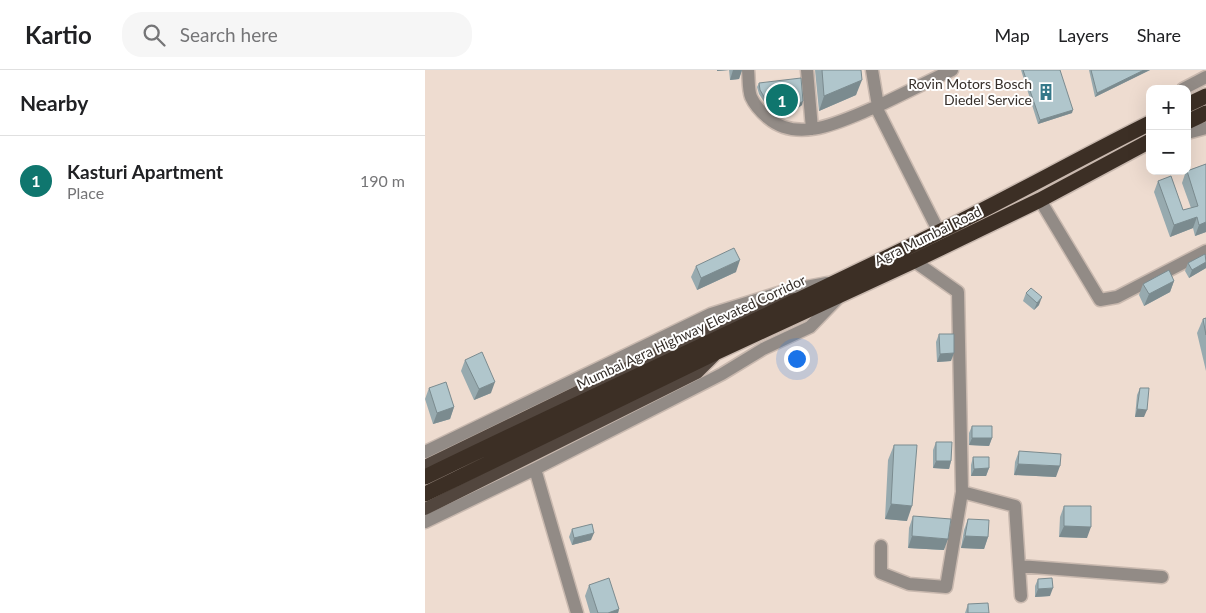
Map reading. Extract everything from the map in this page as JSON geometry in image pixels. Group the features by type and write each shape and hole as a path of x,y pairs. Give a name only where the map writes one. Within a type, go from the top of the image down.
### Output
{"highway":[{"path":"1191,103 1206,96"},
{"path":"1191,120 1206,113"},
{"name":"Agra Mumbai Road","path":"840,280 939,232 1146,126"},
{"name":"Agra Mumbai Road","path":"717,352 839,297 1040,200 1146,143"},
{"name":"Mumbai Agra Highway Elevated Corridor","path":"425,477 556,413 840,280"},
{"path":"425,494 717,352"}],"main road":[{"path":"425,466 709,328 776,302 804,298"},
{"path":"425,509 697,373 717,352"}],"street":[{"path":"748,70 751,96 759,112 774,123 789,130 813,129 834,123 878,106 952,70"},
{"path":"807,70 813,129"},
{"path":"873,70 877,111 939,232"},
{"path":"1191,85 1206,77"},
{"path":"1136,130 1146,121"},
{"path":"1191,133 1206,128"},
{"path":"1040,200 1100,300 1117,297 1206,251"},
{"path":"881,546 881,573 909,584 946,587 962,492 957,292 914,261"},
{"path":"425,452 711,314 785,291 840,280"},
{"path":"425,522 535,469 722,374 763,348 810,326 839,297"},
{"path":"535,469 577,613"},
{"path":"962,492 1015,506 1021,596"},
{"path":"1019,566 1161,577"}],"building":[{"path":"822,70 861,70 862,80 824,96"},
{"name":"Rovin Motors Bosch Diedel Service","path":"1023,70 1060,70 1073,110 1040,120"},
{"path":"1091,70 1144,70 1097,93"},
{"path":"801,78 803,101 785,114 774,108 760,90 759,83"},
{"path":"1206,164 1206,222 1199,225 1197,217 1174,225 1158,181 1171,176 1183,210 1198,206 1188,175 1191,175 1191,170"},
{"path":"734,248 740,260 701,278 696,266"},
{"path":"1205,254 1206,262 1192,270 1188,263"},
{"path":"1169,270 1174,281 1149,294 1143,284"},
{"path":"1031,288 1042,297 1037,303 1026,293"},
{"path":"1206,318 1206,335 1203,319"},
{"path":"939,334 954,334 954,353 940,354"},
{"path":"482,352 495,382 479,389 465,360"},
{"path":"446,382 454,407 437,413 429,388"},
{"path":"1140,388 1149,388 1147,410 1137,409"},
{"path":"972,426 992,426 992,438 972,438"},
{"path":"936,442 952,442 951,461 936,461"},
{"path":"894,445 917,445 912,506 891,504"},
{"path":"1019,451 1061,454 1060,466 1018,464"},
{"path":"973,457 989,457 989,468 974,469"},
{"path":"1064,506 1091,506 1091,527 1064,526"},
{"path":"913,516 951,519 948,539 912,536"},
{"path":"968,519 989,520 988,537 965,536"},
{"path":"592,524 594,533 574,538 572,529"},
{"path":"609,578 619,609 608,613 598,613 589,585"},
{"path":"1052,578 1053,588 1038,589 1038,579"},
{"path":"988,603 989,613 968,613 968,604"}],"place":[{"name":"Rovin Motors Bosch Diedel Service","path":"1046,92"},
{"name":"Kasturi Apartment","path":"782,100"}]}
